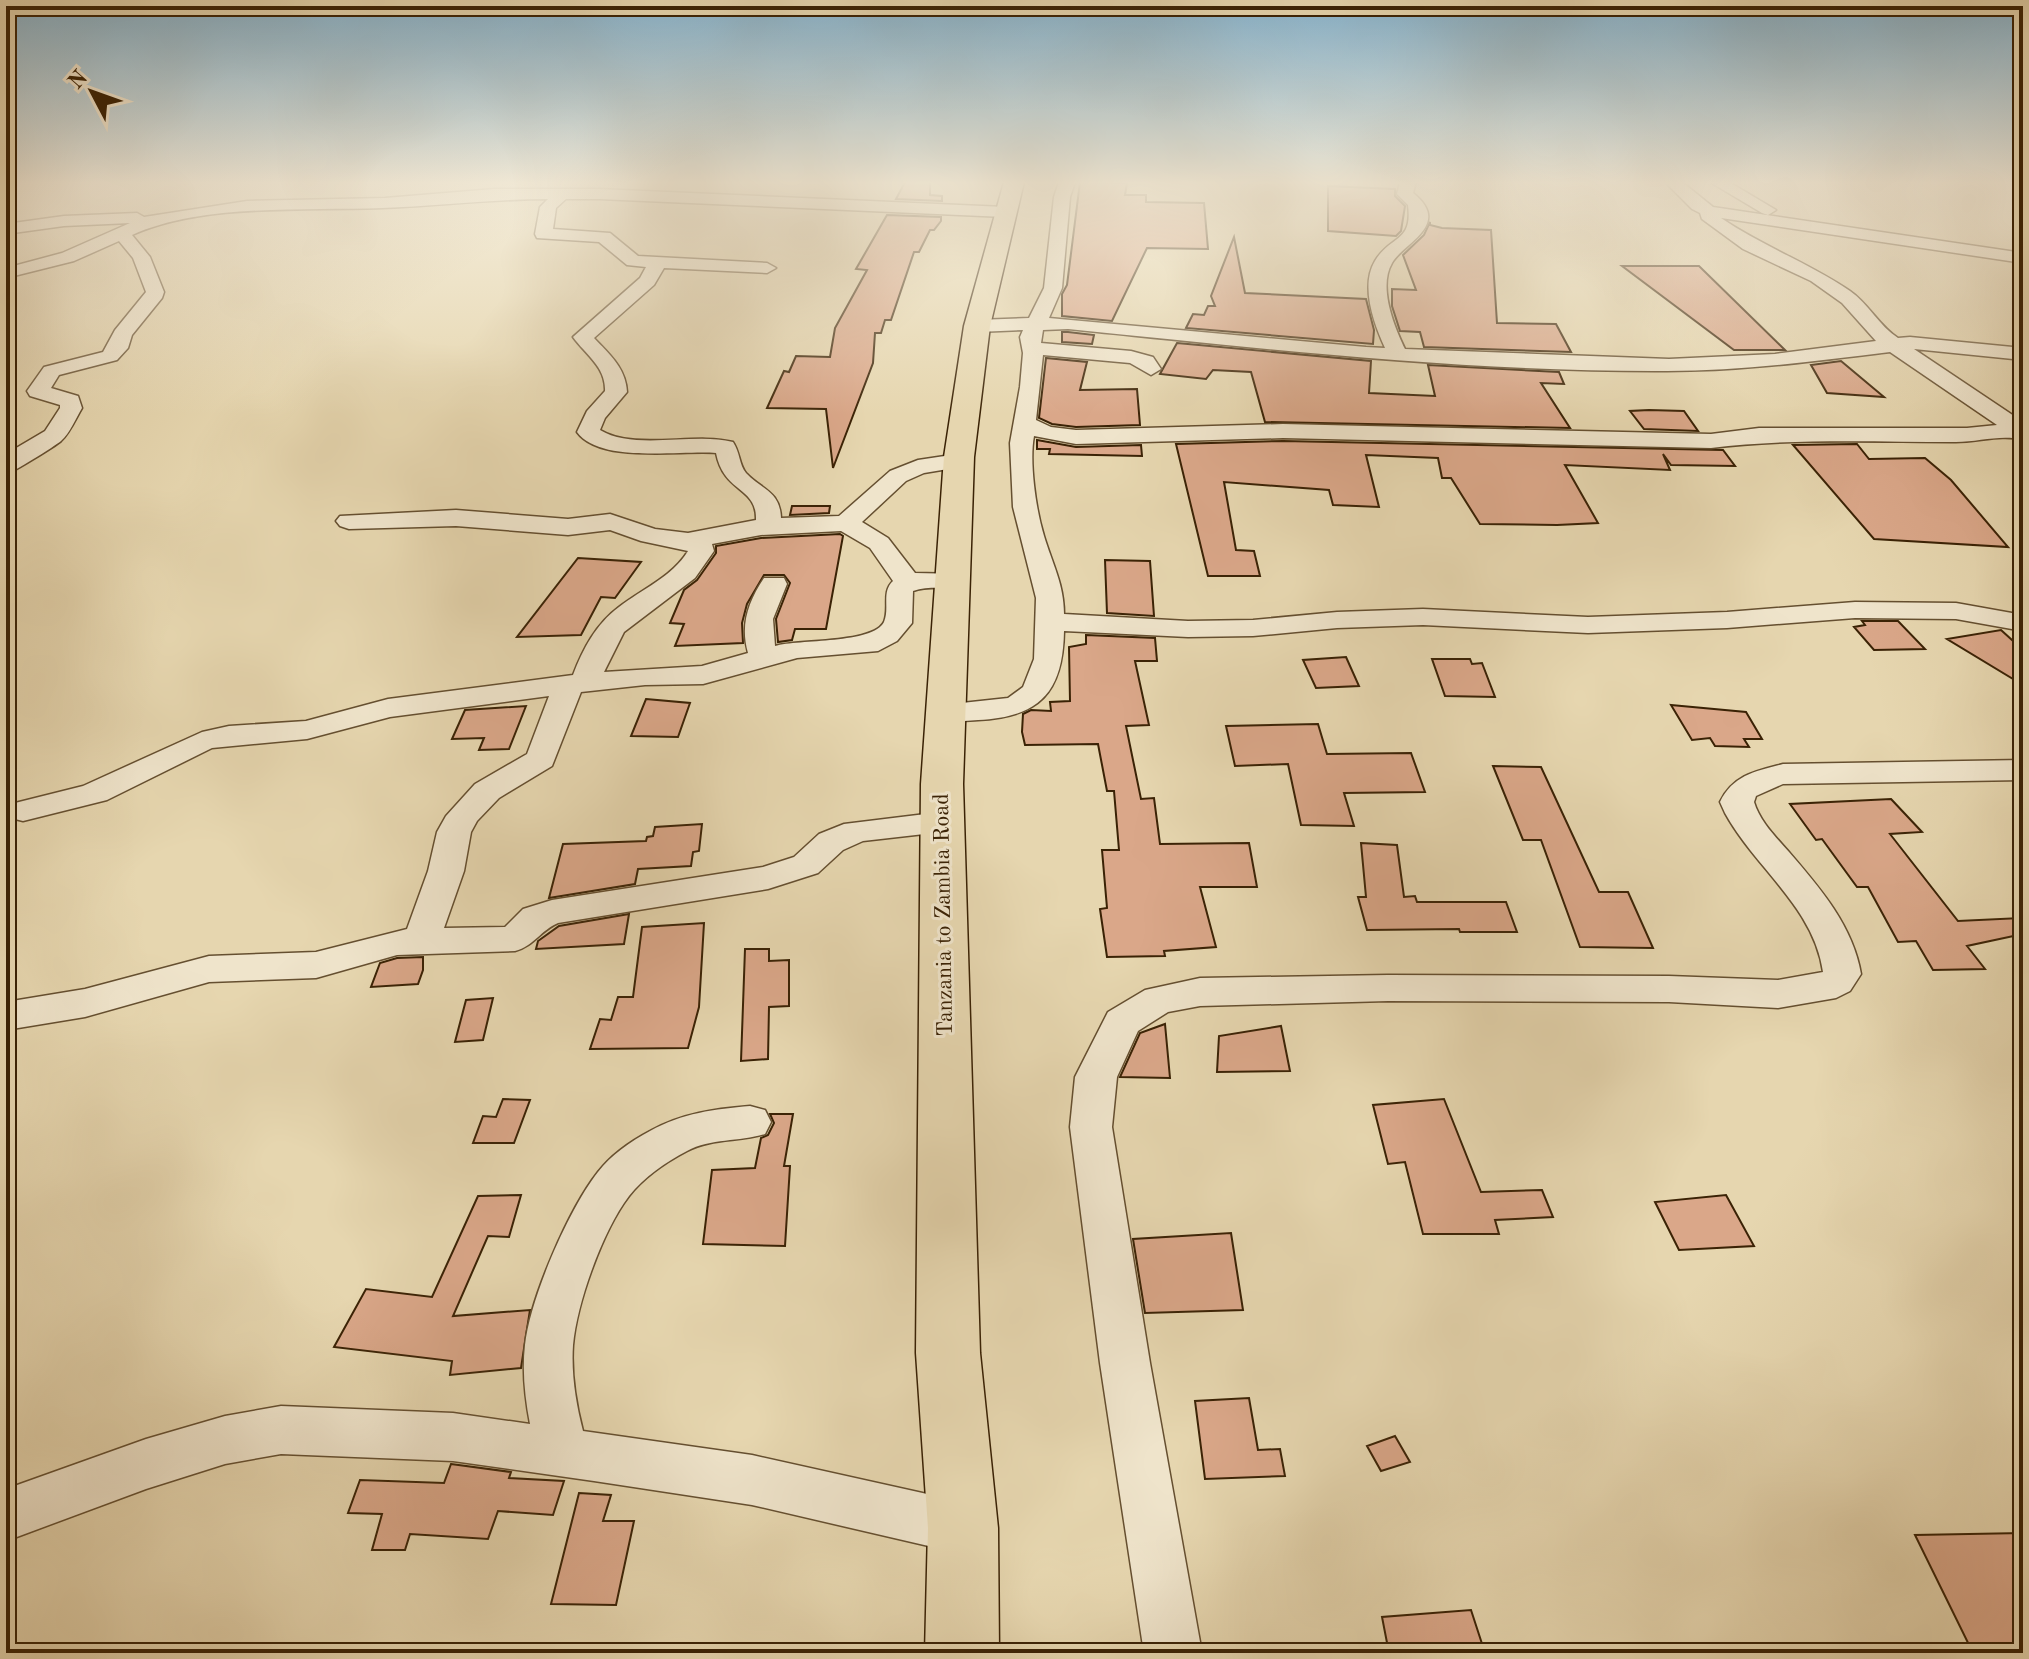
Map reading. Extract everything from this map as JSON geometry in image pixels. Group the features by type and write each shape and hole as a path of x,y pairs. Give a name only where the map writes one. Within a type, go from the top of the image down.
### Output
{"highway":[{"name":"Tanzania to Zambia Road","path":"962,1653 963,1528 948,1353 942,822 945,713 930,581 958,461 977,326 994,259"}],"street":[{"path":"6,273 59,259"},
{"path":"6,467 18,456 53,436 71,408 70,401 38,391 51,371 92,362 115,352 122,334 153,298 155,292 142,259"},
{"path":"629,259 767,268"},
{"path":"945,713 1001,710 1019,704 1032,695 1043,679 1049,659 1051,622 1045,571 1031,536 1025,507 1021,452 1035,336 1053,288 1056,259"},
{"path":"1386,259 1382,263 1378,292 1380,316 1398,355"},
{"path":"1782,259 1817,277 1849,299 1881,336 1894,346 2021,430"},
{"path":"658,262 648,281 626,297 614,313 584,335 613,373 617,385 616,392 591,423 588,432 611,442 725,447 736,476 765,498 768,526"},
{"path":"977,326 1131,357 1146,361 1151,369"},
{"path":"1035,336 1195,334 1398,355 1515,362 1669,365 1775,360 1910,343 2023,354"},
{"path":"1023,422 1046,433 1076,437 1283,431 1711,441 1759,435 1967,435 2021,430"},
{"path":"846,523 898,476 926,465 958,461"},
{"path":"349,521 456,518 568,527 610,522 663,539 698,540 768,526 846,523 930,581"},
{"path":"422,940 446,871 454,832 463,816 487,791 541,759 577,685 609,632 619,620 692,565 701,551 698,540"},
{"path":"23,811 95,793 216,737 307,730 426,700 645,676 703,675 795,649 860,646 878,641 898,623 900,588 930,581"},
{"path":"764,657 757,633 759,609 774,584"},
{"path":"1051,622 1243,629 1337,620 1423,617 1588,625 1855,610 1956,611 2023,623"},
{"path":"1173,1653 1120,1332 1091,1127 1096,1077 1122,1022 1159,1000 1200,992 1388,988 1669,989 1778,994 1822,988 1836,982 1842,974 1838,947 1815,911 1745,819 1737,802 1742,791 1750,783 1783,774 2023,770"},
{"path":"6,1016 85,1003 199,970 316,965 375,946 422,940 480,942 515,939 536,918 552,912 768,878 806,865 831,842 856,831 942,822"},
{"path":"563,1453 555,1428 551,1381 549,1345 554,1315 607,1194 635,1166 677,1138 695,1129 750,1122"},
{"path":"6,1515 146,1464 225,1440 281,1430 453,1437 752,1480 963,1528"}],"building":[{"path":"861,259 911,259 891,320 885,320 881,333 875,333 873,363 833,468 826,409 767,408 784,371 789,372 796,356 830,357 835,328 867,270 856,269"},
{"path":"1070,259 1142,259 1112,321 1062,316 1062,294 1067,285"},
{"path":"1225,259 1238,259 1245,293 1366,299 1374,330 1373,344 1186,328 1193,314 1204,315 1208,306 1215,306 1211,296"},
{"path":"1405,259 1493,259 1497,323 1556,324 1571,352 1424,347 1420,332 1400,331 1392,306 1392,289 1416,290"},
{"path":"1622,266 1699,266 1785,350 1734,350"},
{"path":"1062,332 1094,335 1092,344 1062,342"},
{"path":"1177,343 1371,361 1369,393 1435,396 1428,365 1559,372 1564,384 1541,383 1570,428 1265,422 1251,372 1213,370 1206,379 1160,374"},
{"path":"1046,358 1087,362 1080,390 1137,389 1140,425 1076,427 1052,424 1039,418"},
{"path":"1841,361 1884,397 1827,393 1811,365"},
{"path":"1630,411 1684,411 1698,431 1644,429"},
{"path":"1037,440 1076,447 1141,445 1142,456 1049,454 1050,449 1037,449"},
{"path":"1283,441 1723,450 1735,466 1671,465 1663,454 1670,470 1565,465 1598,523 1557,525 1480,524 1451,478 1442,478 1438,458 1366,455 1379,507 1333,505 1329,490 1224,482 1236,550 1254,551 1260,576 1208,576 1176,444"},
{"path":"1857,444 1869,459 1925,458 1951,480 2008,547 1874,539 1793,445"},
{"path":"792,506 830,506 829,513 790,515"},
{"path":"843,536 826,629 795,629 792,640 778,642 776,619 790,583 784,575 764,575 747,604 742,623 743,643 675,646 684,624 670,623 684,590 697,580 716,553 716,546 761,538"},
{"path":"578,558 641,562 615,598 601,597 581,635 517,637"},
{"path":"1105,560 1150,561 1154,616 1107,613"},
{"path":"1862,621 1898,621 1925,649 1874,650 1854,627 1865,625"},
{"path":"2001,630 2023,650 2023,685 1947,639"},
{"path":"1086,635 1155,638 1157,661 1135,661 1149,725 1126,726 1141,799 1154,798 1160,844 1249,843 1257,887 1200,887 1216,947 1164,951 1165,956 1107,957 1100,909 1107,908 1102,850 1119,850 1114,791 1107,791 1098,744 1025,745 1022,732 1023,714 1031,710 1051,711 1050,702 1070,701 1069,647 1086,644"},
{"path":"1346,657 1359,686 1316,688 1303,660"},
{"path":"1432,659 1470,659 1472,664 1482,663 1495,697 1445,696"},
{"path":"646,699 690,703 678,737 631,736"},
{"path":"1671,705 1746,712 1762,739 1744,739 1749,747 1715,746 1710,738 1692,740"},
{"path":"526,706 509,749 479,750 484,738 452,739 465,710"},
{"path":"1318,724 1327,754 1411,753 1425,792 1344,793 1354,826 1301,825 1288,764 1235,766 1226,726"},
{"path":"1493,766 1541,767 1599,892 1628,892 1653,948 1580,947 1541,840 1523,840"},
{"path":"1891,799 1922,832 1890,834 1958,921 2021,918 2023,934 1967,946 1985,969 1933,970 1916,941 1898,942 1868,887 1857,887 1822,839 1816,840 1790,804"},
{"path":"702,824 699,851 693,852 691,866 638,869 635,884 549,898 563,844 646,841 647,837 653,836 655,827"},
{"path":"1361,843 1397,845 1404,897 1415,896 1417,902 1506,902 1517,932 1367,930 1358,897 1366,897"},
{"path":"629,914 624,944 536,949 538,941 559,926"},
{"path":"704,923 699,1007 688,1048 590,1049 600,1019 611,1020 618,997 633,997 642,927"},
{"path":"745,949 769,949 769,961 789,960 789,1006 769,1007 768,1059 741,1061"},
{"path":"423,957 418,984 371,987 380,963 397,958"},
{"path":"493,998 483,1040 455,1042 466,1000"},
{"path":"1165,1024 1170,1078 1120,1077 1140,1033"},
{"path":"1281,1026 1290,1071 1217,1072 1219,1036"},
{"path":"503,1099 530,1100 514,1143 473,1143 483,1116 496,1117"},
{"path":"1444,1099 1481,1192 1542,1190 1553,1217 1495,1220 1499,1234 1423,1234 1405,1162 1388,1164 1373,1105"},
{"path":"770,1114 793,1114 784,1166 790,1166 785,1246 703,1244 712,1170 755,1168 761,1138 768,1135 774,1123"},
{"path":"521,1195 509,1237 488,1236 453,1316 530,1310 521,1368 450,1375 452,1361 334,1347 366,1289 432,1297 478,1196"},
{"path":"1726,1195 1754,1246 1679,1250 1655,1202"},
{"path":"1231,1233 1243,1310 1145,1313 1133,1239"},
{"path":"1249,1398 1258,1450 1280,1449 1285,1476 1205,1479 1195,1401"},
{"path":"1395,1436 1410,1462 1381,1471 1367,1446"},
{"path":"451,1464 511,1472 509,1478 564,1481 553,1515 498,1511 488,1539 410,1534 405,1550 372,1550 382,1514 348,1513 360,1480 444,1483"},
{"path":"579,1493 611,1495 603,1521 634,1521 616,1605 551,1604"},
{"path":"2023,1533 2023,1653 1973,1653 1915,1535"},
{"path":"1471,1610 1485,1653 1389,1653 1382,1617"}]}
